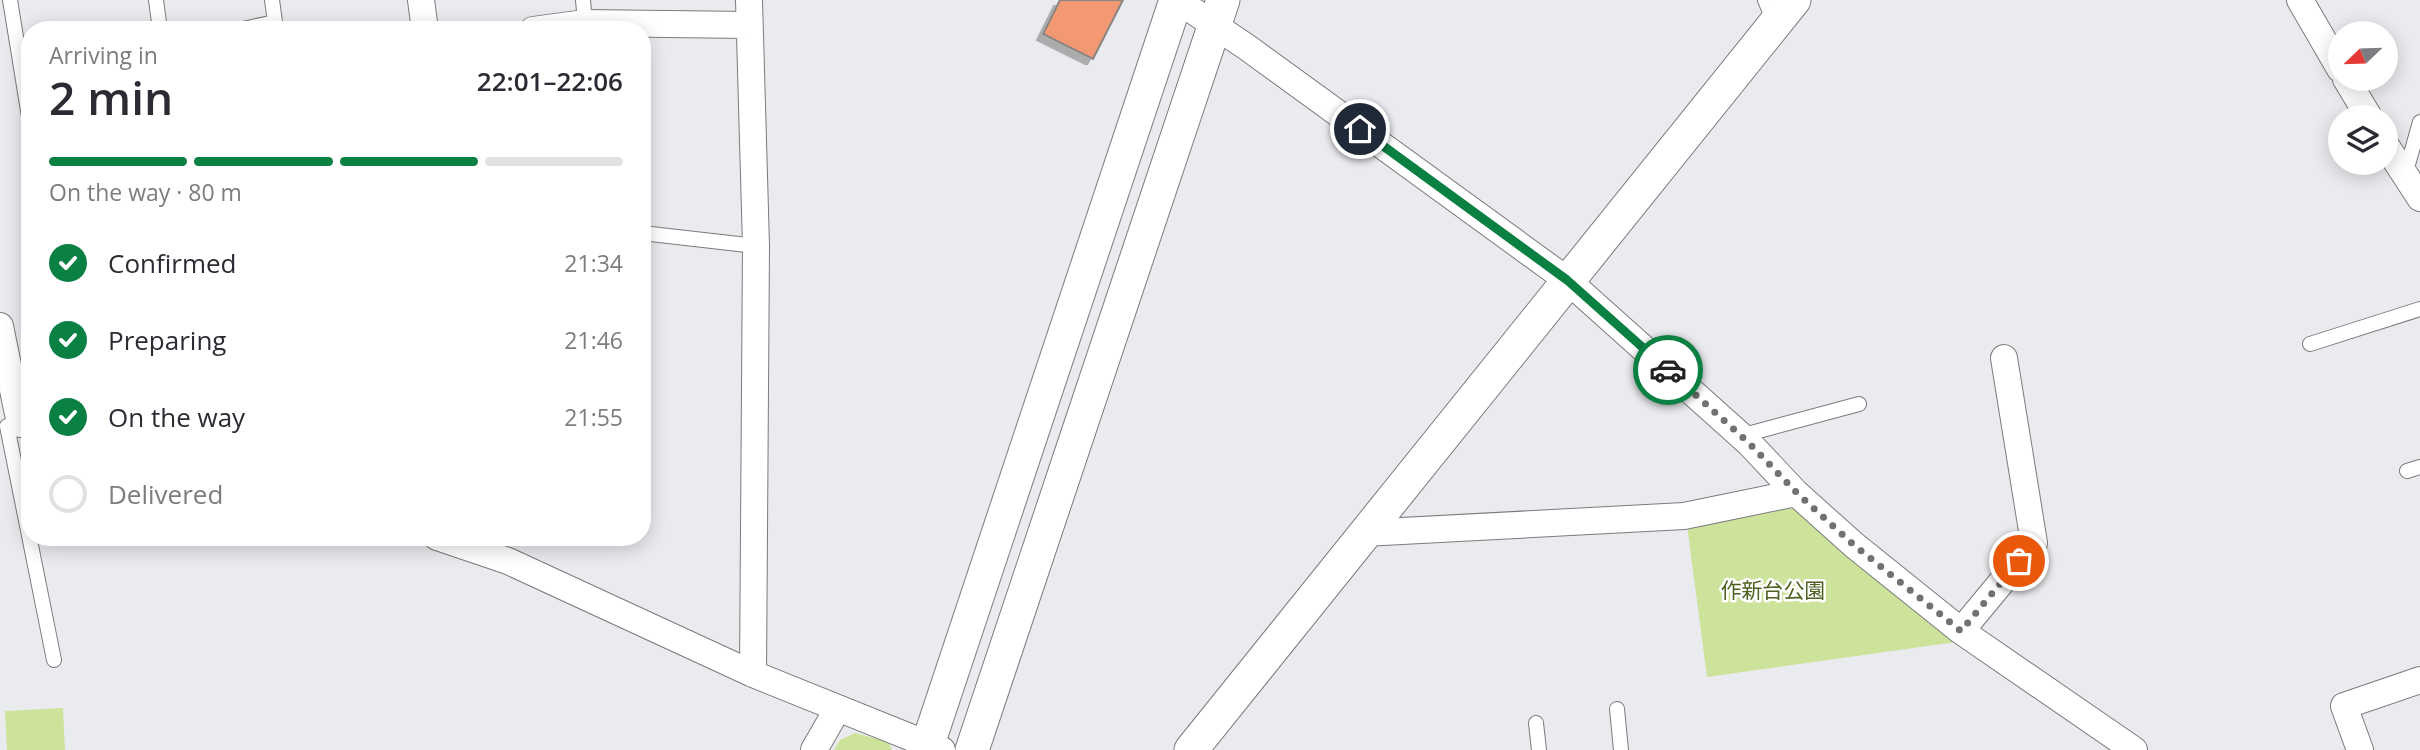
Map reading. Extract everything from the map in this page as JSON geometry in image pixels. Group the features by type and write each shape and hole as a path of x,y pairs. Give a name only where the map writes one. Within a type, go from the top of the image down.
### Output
{"street":[{"path":"421,0 424,21"},
{"path":"464,546 508,561 753,674 932,748 1177,0 1219,13 1567,280 1741,436 1797,493 1854,545 1961,631 2134,750"},
{"path":"2300,0 2328,48"},
{"path":"1191,750 1567,280 1778,8"},
{"path":"557,21 584,11 749,13 756,246 753,674"},
{"path":"972,750 1219,13"},
{"path":"2398,165 2420,198"},
{"path":"0,326 14,425"},
{"path":"1961,631 2034,543 2004,358"},
{"path":"1364,533 1684,516 1797,493"},
{"path":"2360,750 2344,706 2420,680"},
{"path":"814,750 838,708"}],"lane":[{"path":"10,0 21,68"},
{"path":"156,0 159,21"},
{"path":"272,0 275,21"},
{"path":"2405,176 2420,122"},
{"path":"651,234 756,246"},
{"path":"2310,344 2420,309"},
{"path":"1741,436 1859,404"},
{"path":"14,425 21,466"},
{"path":"35,546 54,660"},
{"path":"1617,709 1621,750"},
{"path":"1536,723 1539,750"}],"green space":[{"name":"作新台公園","path":"1789,508 1803,512 1956,642 1707,677 1687,525"},
{"path":"63,708 65,750 7,750 5,711"},
{"path":"855,733 889,742 892,750 834,750 840,740"}],"building":[{"path":"1060,0 1123,0 1093,59 1043,34"}],"way so far":[{"path":"1668,370 1749,443 1797,493 1854,545 1961,631 2019,561"}],"route":[{"path":"1360,129 1567,280 1668,370"}]}
